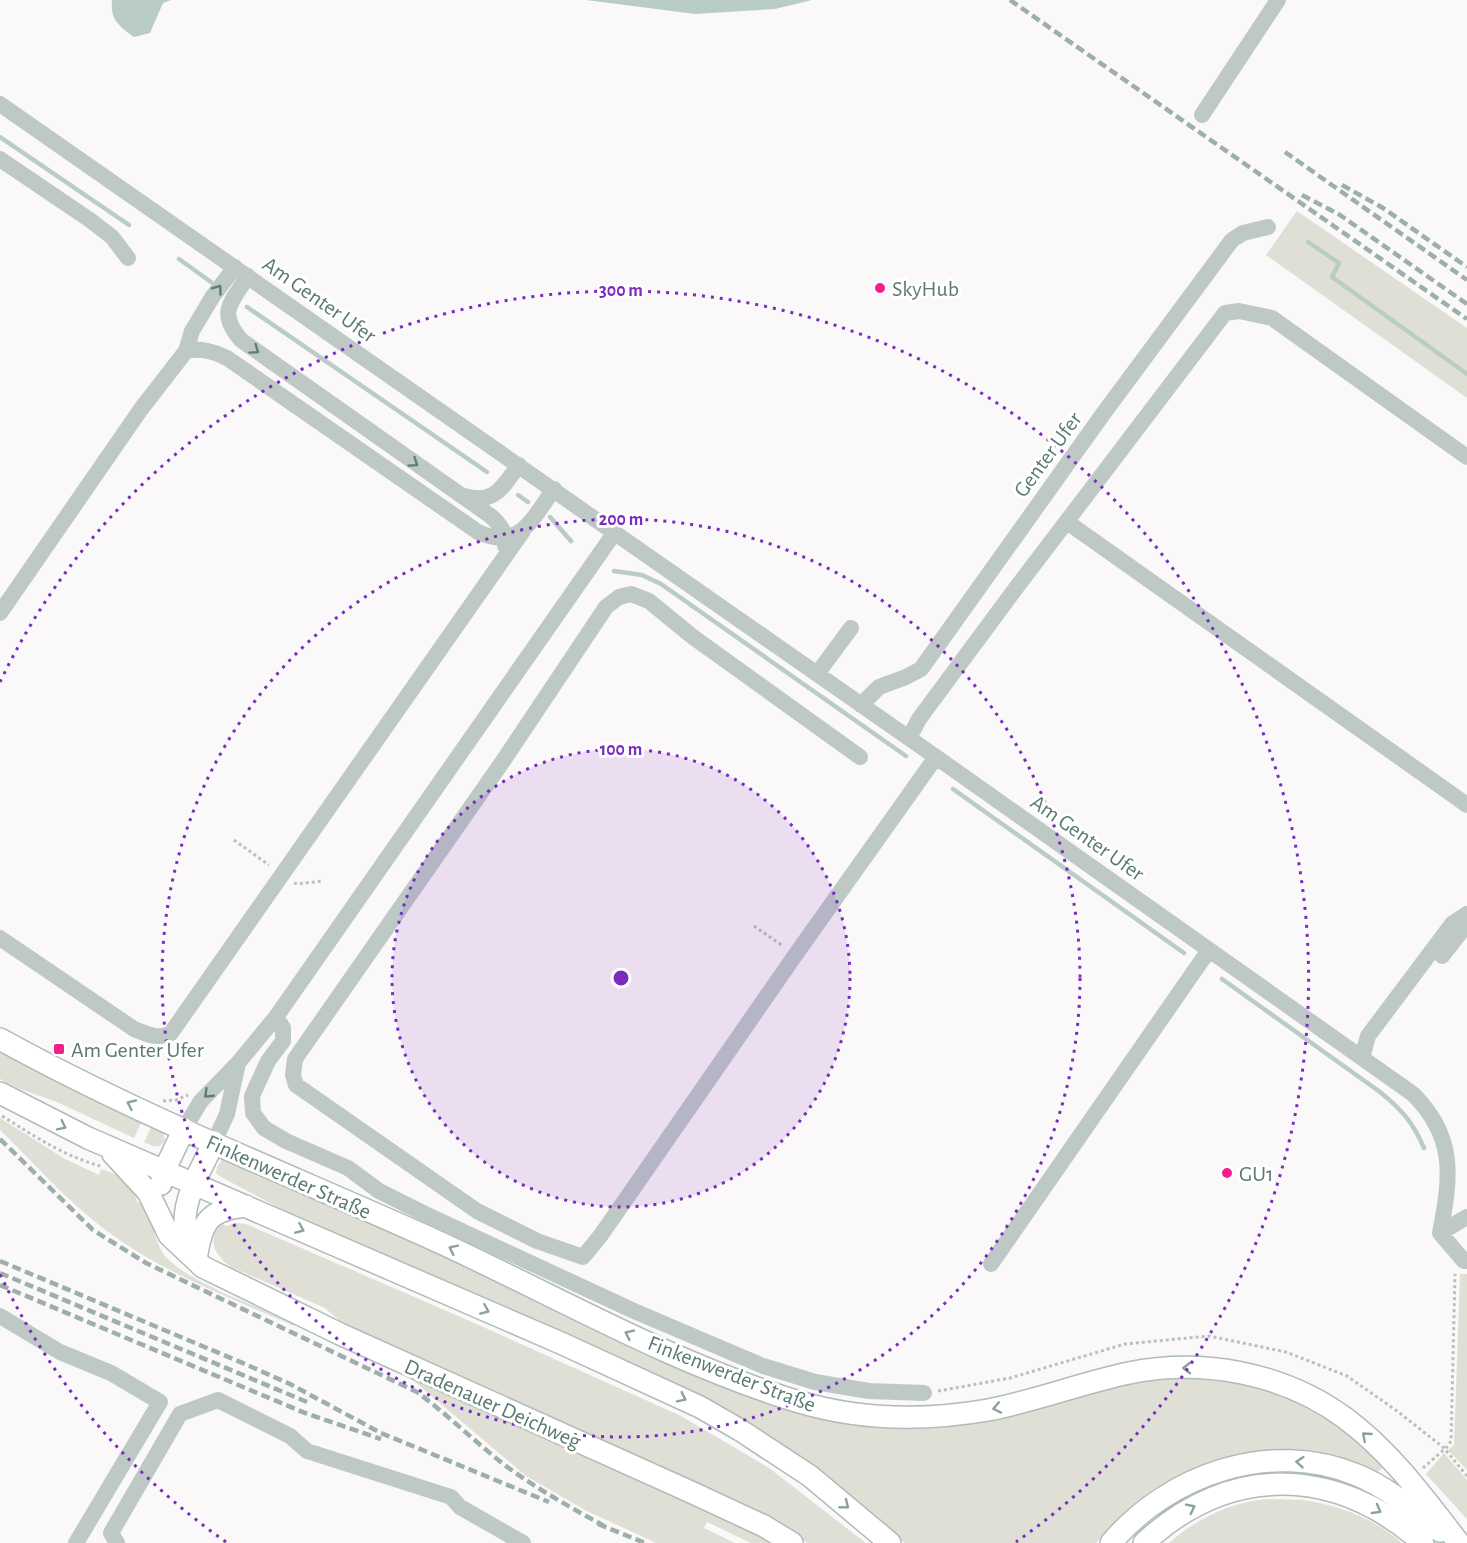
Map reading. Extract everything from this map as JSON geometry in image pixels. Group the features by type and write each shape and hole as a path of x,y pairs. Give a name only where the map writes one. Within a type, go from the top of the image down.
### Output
{"main road":[{"name":"Finkenwerder Straße","path":"0,1039 50,1067 444,1245 664,1350 799,1402 838,1411 901,1417 947,1416 1018,1404 1130,1373 1160,1368 1217,1369 1245,1373 1269,1380 1325,1404 1372,1440 1411,1480 1459,1543"},
{"name":"Finkenwerder Straße","path":"0,1093 104,1145 563,1344 699,1407 810,1476 890,1543"},
{"path":"157,1208 164,1171 184,1129"},
{"path":"195,1261 186,1232 185,1220 194,1184 214,1142"},
{"name":"Dradenauer Deichweg","path":"104,1145 148,1192 169,1235 195,1261 214,1272 340,1334 764,1526 792,1543"},
{"path":"195,1261 204,1225 217,1212 227,1208 246,1206"},
{"path":"1111,1543 1148,1507 1193,1480 1234,1466 1284,1461 1304,1462 1340,1469 1376,1484 1395,1496 1454,1543"},
{"path":"1144,1543 1174,1518 1211,1499 1234,1490 1282,1484 1326,1489 1349,1496 1391,1518 1423,1543"}],"street":[{"path":"1202,115 1278,0"},
{"name":"Am Genter Ufer","path":"0,104 554,489 1413,1094 1432,1115 1439,1128 1447,1155 1446,1201 1440,1233"},
{"path":"0,159 105,231 128,258"},
{"name":"Genter Ufer","path":"861,705 879,687 921,669 1103,414 1232,240 1243,233 1268,227"},
{"path":"0,613 141,409 186,351 192,331 213,296 241,271"},
{"path":"241,271 228,311 231,328 241,340 492,517 499,524 506,538 499,567"},
{"path":"909,738 919,719 1013,592 1226,313 1253,313 1272,318 1467,458"},
{"path":"186,351 199,349 226,358 478,532 488,537 506,538 522,531"},
{"path":"458,494 476,499 496,494 519,465"},
{"path":"0,938 134,1029 158,1037 171,1033 522,531 554,489"},
{"path":"1067,522 1467,805"},
{"path":"184,1129 201,1101 238,1063 276,1017 615,532"},
{"path":"860,757 702,644 649,601 631,594 619,597 606,607 503,761 295,1059 293,1074 296,1086 477,1211 537,1241 583,1257 601,1235 936,757"},
{"path":"817,674 851,628"},
{"path":"1362,1058 1368,1036 1452,924 1467,916"},
{"path":"991,1264 1209,950"},
{"path":"276,1017 283,1028 283,1041 268,1061 252,1096 253,1113 264,1128 348,1168 379,1191 425,1214 634,1311 763,1366 814,1382 869,1391 924,1393"},
{"path":"214,1142 227,1114 238,1063"},
{"path":"1460,1263 1464,1261 1440,1233 1467,1217"},
{"path":"0,1316 60,1352 111,1373 160,1402 76,1543"},
{"path":"117,1543 111,1533 180,1414 218,1400 290,1436 307,1451 451,1497 460,1507 524,1543"}],"path":[{"path":"0,1115 56,1149 81,1161 106,1168"},
{"path":"1420,1472 1451,1441 1456,1275 1460,1263"}],"shaded area":[{"path":"112,0 171,0 163,3 150,33 134,37 114,18"},
{"path":"586,0 812,0 775,9 695,14"},
{"path":"1297,211 1467,328 1467,398 1266,255"},
{"path":"0,1051 73,1090 142,1121 134,1138 57,1102 0,1079"},
{"path":"0,1118 65,1159 99,1175 101,1169 121,1177 129,1185 138,1203 146,1201 158,1244 170,1261 202,1282 295,1323 294,1326 171,1271 125,1244 89,1217 50,1181 0,1130"},
{"path":"152,1126 163,1133 165,1140 161,1145 153,1146 144,1142"},
{"path":"223,1158 407,1240 711,1381 791,1410 856,1425 886,1427 1040,1408 1127,1383 1173,1378 1217,1379 1259,1388 1304,1405 1351,1435 1383,1467 1377,1473 1338,1458 1300,1451 1261,1451 1224,1457 1188,1470 1155,1488 1124,1513 1096,1543 905,1543 816,1471 306,1222 221,1177 216,1173"},
{"path":"220,1223 227,1226 235,1223 246,1224 681,1416 769,1468 866,1543 808,1543 768,1520 347,1327 325,1308 225,1263 217,1253 214,1242 214,1236"},
{"path":"1460,1274 1467,1274 1467,1470 1448,1450 1454,1445"},
{"path":"408,1376 743,1526 773,1543 751,1543 707,1522 704,1528 735,1543 656,1543 585,1510 526,1476"},
{"path":"1444,1453 1467,1480 1467,1519 1426,1474"},
{"path":"1258,1500 1304,1500 1356,1514 1380,1527 1402,1543 1169,1543 1198,1522 1229,1507"}],"waterway":[{"path":"0,137 129,225"},
{"path":"1308,242 1339,263 1332,277 1467,374"},
{"path":"179,259 211,282"},
{"path":"247,307 487,472"},
{"path":"518,495 528,502"},
{"path":"550,517 571,541"},
{"path":"614,571 642,575 661,584 906,756"},
{"path":"953,789 1184,953"},
{"path":"1222,979 1380,1092 1411,1123 1424,1148"}],"railway":[{"path":"1010,0 1467,319"},
{"path":"1285,152 1467,280"},
{"path":"1342,185 1383,208 1467,267"},
{"path":"1302,195 1340,215 1467,304"},
{"path":"0,1139 93,1230 146,1263 417,1392 518,1474 554,1498 604,1526"},
{"path":"0,1261 290,1384 381,1433 549,1502"},
{"path":"0,1273 307,1402"},
{"path":"0,1285 305,1413 381,1439"},
{"path":"598,1524 645,1543"}],"place":[{"name":"SkyHub","path":"880,288"},
{"name":"Am Genter Ufer","path":"59,1049"},
{"name":"GU1","path":"1227,1173"}]}
